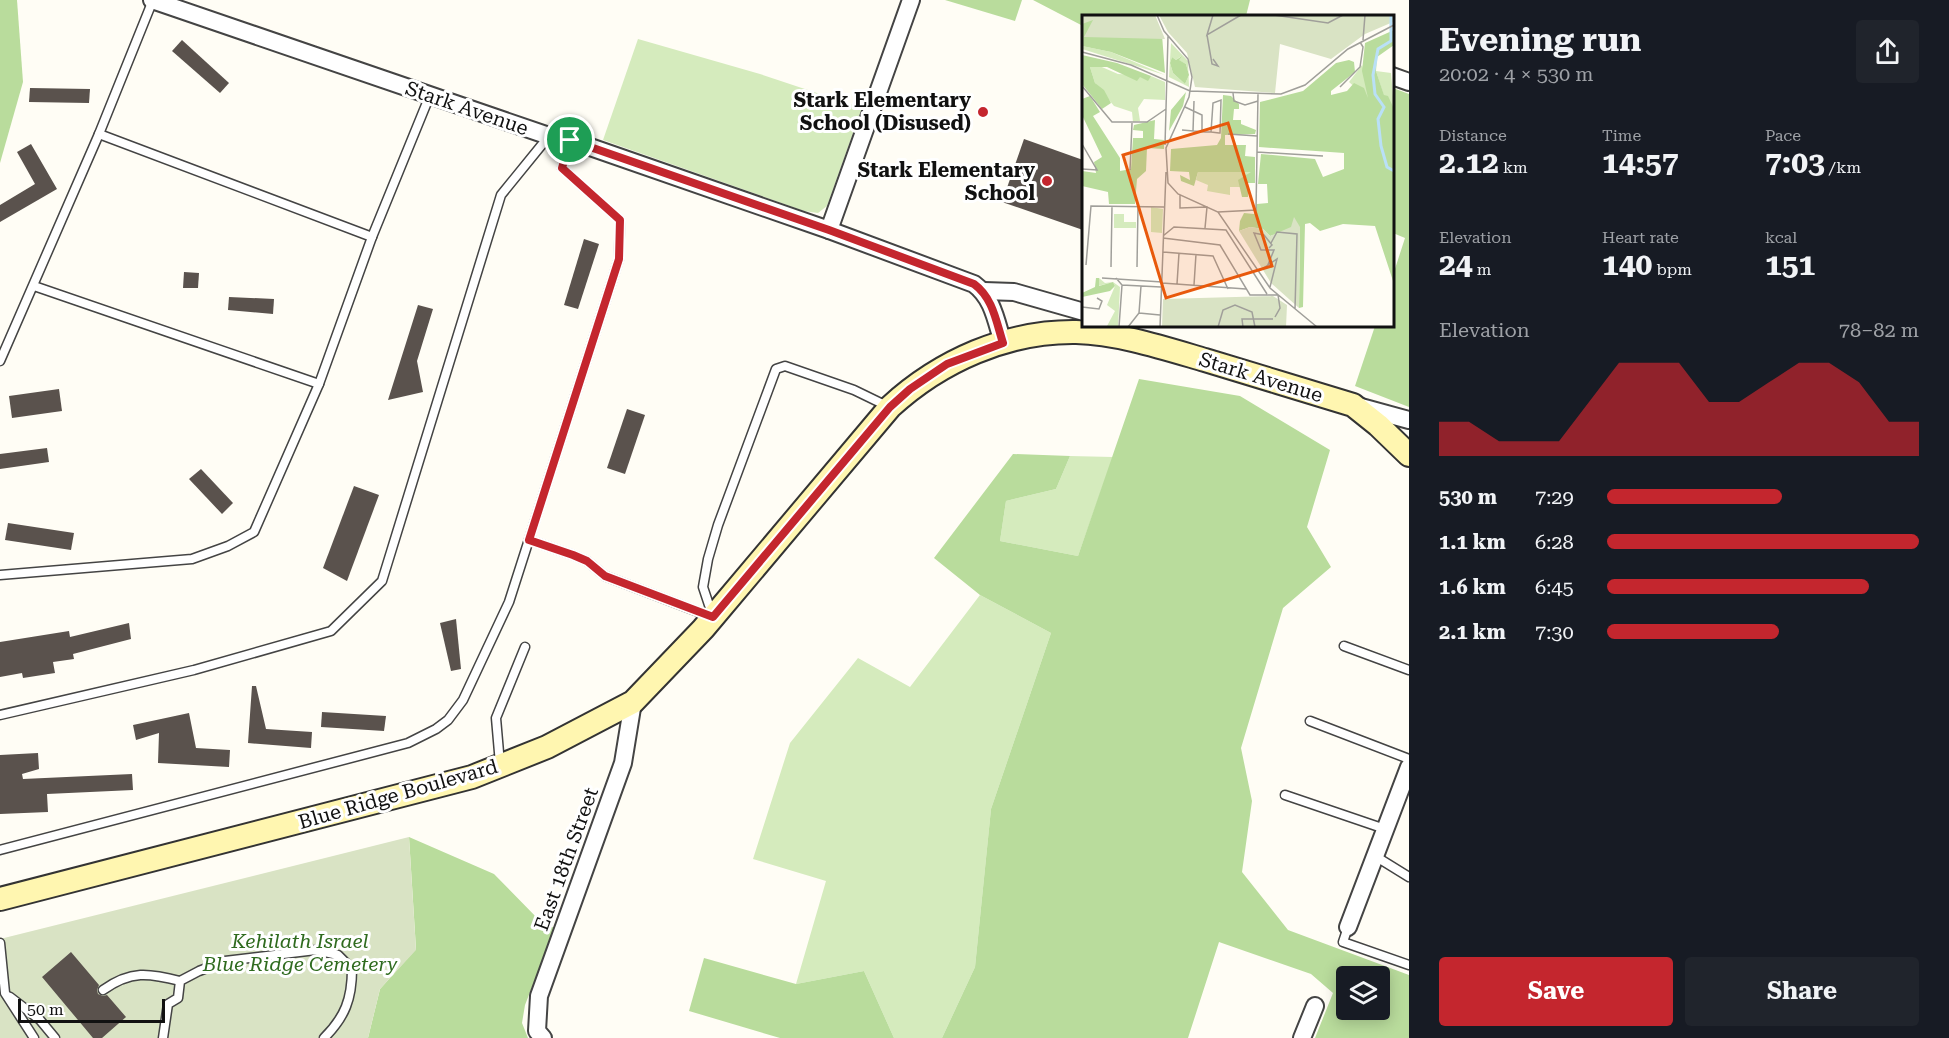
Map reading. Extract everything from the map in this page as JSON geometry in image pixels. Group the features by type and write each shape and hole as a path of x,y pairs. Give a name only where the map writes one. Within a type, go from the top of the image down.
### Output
{"main road":[{"name":"Blue Ridge Boulevard","path":"0,899 472,777 547,747 633,702 713,617 890,407 910,389 947,364 1032,335 1077,332 1140,341"},
{"name":"Stark Avenue","path":"1140,341 1353,405"},
{"path":"1353,405 1409,455"}],"street":[{"path":"829,230 911,0"},
{"name":"Stark Avenue","path":"156,1 829,230 974,284 984,291 1014,292 1082,312"},
{"path":"1394,77 1409,82"},
{"path":"984,291 1003,343"},
{"name":"Stark Avenue","path":"1119,327 1140,341"},
{"name":"Stark Avenue","path":"1353,405 1409,420"},
{"name":"East 18th Street","path":"540,1034 539,996 623,763 633,702"},
{"path":"1348,927 1407,775"},
{"path":"1302,1038 1315,1006"}],"lane":[{"path":"0,361 156,1"},
{"path":"0,575 192,559 228,546 254,532 319,384 372,237 430,95"},
{"path":"99,134 372,237"},
{"path":"0,715 194,670 331,631 382,581 501,195 549,136"},
{"path":"0,850 408,743 436,729 448,720 463,700 509,602 619,259 620,220 562,168 570,140"},
{"path":"34,286 319,384"},
{"path":"713,617 703,587 708,559 776,369 785,366 854,390 890,407"},
{"path":"529,540 580,558 605,576 713,617"},
{"path":"1344,646 1409,670"},
{"path":"500,766 496,718 525,647"},
{"path":"1310,721 1409,759"},
{"path":"1285,795 1385,829"},
{"path":"1374,856 1409,877"},
{"path":"1348,927 1343,942 1409,965"},
{"path":"0,943 5,993 34,1038"},
{"path":"103,990 114,982 131,975 146,974 180,981 225,961 316,950 338,955 352,969 352,988 344,1014 324,1038"},
{"path":"163,1038 168,1004 178,998 180,981"},
{"path":"5,993 40,1020 55,1038"}],"green space":[{"path":"0,0 17,0 23,82 0,163"},
{"path":"945,0 1022,0 1015,21"},
{"path":"1033,0 1250,0 1246,15 1082,15 1082,25"},
{"path":"638,39 760,74 862,108 827,206 818,213 804,211 603,140"},
{"path":"1394,88 1409,94 1409,407 1355,386 1375,327 1394,327 1394,272 1405,238 1394,233"},
{"path":"1139,379 1240,396 1330,450 1307,527 1331,567 1283,608 1241,748 1252,801 1242,872 1288,930 1385,966 1336,966 1336,1020 1390,1020 1390,968 1409,975 1409,1038 1315,1038 1333,993 1311,974 1219,942 1188,1038 942,1038 975,967 991,809 1051,633 980,595 934,558 1013,454 1070,456 1056,489 1006,501 1000,541 1078,556"},
{"path":"1070,456 1113,457 1078,556 1000,541 1006,501 1056,489"},
{"path":"980,595 1051,633 991,809 975,967 942,1038 894,1038 864,971 796,984 826,881 753,859 790,743 858,658 910,687"},
{"path":"409,837 494,874 542,923 555,928 525,1005 522,1023 528,1038 368,1038 380,989 416,949"},
{"name":"Kehilath Israel Blue Ridge Cemetery","path":"409,837 416,950 380,989 368,1038 0,1038 0,939"},
{"path":"704,958 796,984 864,971 894,1038 780,1038 689,1011"}],"building":[{"path":"182,40 229,83 220,93 172,51"},
{"path":"30,88 90,89 89,103 29,102"},
{"name":"Stark Elementary School","path":"1024,139 1082,160 1082,230 1002,202"},
{"path":"31,144 57,189 0,222 0,205 35,184 17,152"},
{"path":"584,239 599,244 578,309 564,305"},
{"path":"184,272 199,273 198,288 183,288"},
{"path":"229,297 274,299 273,314 228,310"},
{"path":"418,305 433,309 417,361 423,392 388,400"},
{"path":"59,389 62,411 12,418 9,396"},
{"path":"627,409 645,415 625,474 607,468"},
{"path":"47,448 49,462 0,469 0,454"},
{"path":"201,469 233,503 222,514 189,479"},
{"path":"354,486 379,495 347,581 323,568"},
{"path":"8,523 74,533 71,550 5,540"},
{"path":"456,619 461,669 451,671 440,623"},
{"path":"129,623 131,639 73,654 74,659 53,662 55,673 23,678 22,673 0,677 0,642 69,631 70,637"},
{"path":"252,686 256,686 266,729 312,732 311,748 248,743"},
{"path":"322,712 386,716 384,731 321,727"},
{"path":"189,713 196,748 230,750 229,767 158,763 159,733 136,740 133,725"},
{"path":"38,753 39,769 22,774 23,779 132,774 133,790 47,794 48,812 0,814 0,755"},
{"path":"71,952 99,985 98,994 107,995 126,1017 102,1038 93,1038 42,977"}],"place":[{"name":"Stark Elementary School (Disused)","path":"983,112"},
{"name":"Stark Elementary School","path":"1047,181"}],"route":[{"path":"570,140 829,230 974,284 984,291 991,305 1003,343 947,364 910,389 890,407 713,617 605,576 587,561 529,540 619,259 620,220 594,194 562,168 570,140"}]}
